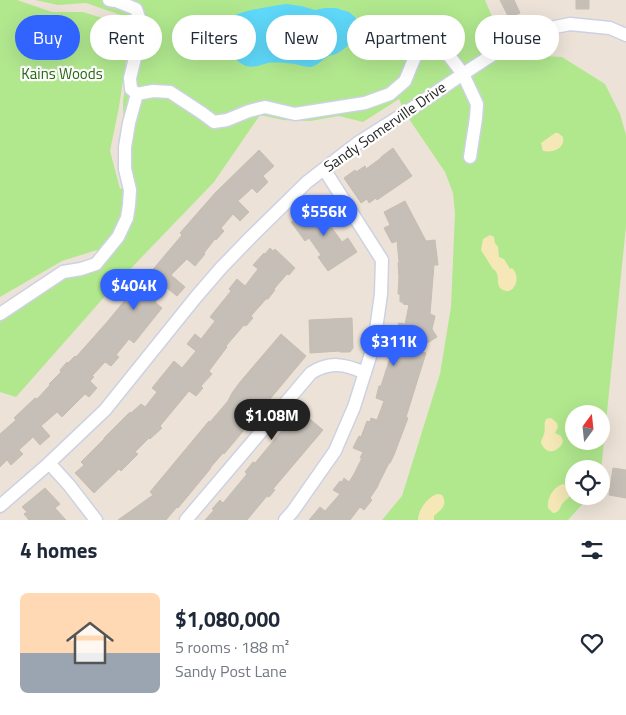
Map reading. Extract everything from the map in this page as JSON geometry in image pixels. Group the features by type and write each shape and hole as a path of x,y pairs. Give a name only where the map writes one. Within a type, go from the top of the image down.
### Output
{"street":[{"path":"109,0 136,10 141,23 139,42 130,78 131,89 137,94"},
{"name":"Sandy Somerville Drive","path":"0,506 106,410 221,268 307,182 359,142 526,33 570,24 610,28 626,35"},
{"path":"137,94 153,91 170,92 214,122 227,120 265,107 295,114 366,103 390,94 406,81 416,52 424,47 434,45 444,49 463,74 477,104 470,156"},
{"path":"0,314 63,272 96,264 118,237 130,205 130,190 125,170 125,147 137,94"},
{"path":"285,520 336,451 354,407 374,344 381,294 382,260 324,169"},
{"path":"186,520 311,373 334,364 365,373"},
{"path":"49,463 96,520"}],"green space":[{"name":"Kains Woods","path":"0,0 17,0 52,12 83,12 93,15 90,15 90,60 126,60 110,151 120,189 125,186 123,101 129,60 162,60 162,15 121,15 86,3 58,5 35,0 485,0 491,15 475,15 475,60 559,60 559,57 562,57 605,84 620,114 626,135 626,226 608,405 565,405 565,450 603,450 602,460 565,460 565,505 582,505 568,520 382,520 402,496 440,374 451,307 455,213 453,193 445,172 405,113 399,99 363,122 339,116 310,121 283,120 260,115 214,182 114,286 16,397 0,392 0,322 73,273 93,269 97,250 62,261 0,297"}],"sand":[{"path":"555,133 563,137 562,145 554,151 543,151 541,143"},
{"path":"490,235 494,237 499,257 504,259 510,269 512,268 515,272 515,285 507,291 503,290 498,284 496,271 481,250 483,239"},
{"path":"551,418 557,423 558,427 555,433 561,436 563,441 557,450 554,451 547,450 541,444 545,432 546,419"},
{"path":"559,485 565,485 565,501 558,511 553,513 548,508 548,504 554,490"},
{"path":"438,494 444,498 444,504 442,509 434,516 434,520 418,520 424,504 434,495"}],"water":[{"path":"286,4 315,10 336,8 349,12 352,15 347,15 347,46 337,54 337,15 266,15 266,60 322,60 310,67 278,63 246,66 236,60 256,60 256,15 236,15"}],"building":[{"path":"500,0 514,0 520,13 508,15"},
{"path":"576,0 589,0 589,9 576,9"},
{"path":"393,148 412,176 377,200 376,198 369,203 367,199 361,203 344,178 355,170 356,172 365,166 366,169"},
{"path":"259,150 274,166 263,176 268,182 257,193 252,188 238,201 249,212 240,221 233,214 221,228 224,231 215,239 195,266 187,259 171,275 185,287 177,296 167,288 155,302 162,308 134,343 129,339 116,355 119,357 111,366 105,362 92,376 94,377 90,381 97,388 89,397 85,394 62,417 57,412 41,426 50,436 40,445 33,437 19,450 23,454 11,465 7,460 0,467 0,434 16,420 14,418 35,398 37,399 61,372 60,370 67,362 76,357 143,278 144,280 182,235 180,233 215,193"},
{"path":"405,201 426,241 435,240 438,265 434,265 430,314 435,316 432,329 437,337 416,350 426,353 406,417 408,418 394,455 370,498 372,500 364,510 360,507 350,520 309,520 320,507 325,511 340,494 333,490 340,481 342,482 344,478 349,482 362,458 360,458 363,452 353,448 359,436 361,437 367,421 370,422 371,418 377,420 384,401 376,398 379,386 381,386 391,355 389,354 396,327 398,327 399,323 405,324 409,305 400,302 400,294 398,294 399,262 397,241 392,243 384,228 390,225 384,212"},
{"path":"318,204 333,221 329,224 342,242 348,238 357,252 328,271 318,257 321,255 309,238 305,241 291,222"},
{"path":"270,248 273,251 275,249 295,268 289,275 287,274 268,299 251,316 253,318 246,326 244,325 226,346 209,371 212,374 201,386 203,388 196,396 189,391 160,426 162,428 135,452 138,454 94,493 75,473 84,465 81,462 130,412 141,404 145,407 157,392 152,388 174,361 182,368 196,351 187,344 195,334 201,339 215,321 210,317 231,291 229,289 237,279 245,286 258,269 253,265"},
{"path":"352,318 353,348 350,352 310,353 309,320"},
{"path":"281,334 306,356 178,508 166,520 118,520 153,495 150,492 228,401 240,382"},
{"path":"299,410 323,430 273,489 275,490 269,497 267,496 247,520 205,520 220,500 223,503 247,474 245,472 253,462 255,463"},
{"path":"613,468 626,470 626,498 610,495"},
{"path":"45,488 60,504 55,508 66,520 29,520 24,514 27,512 22,507"}]}
